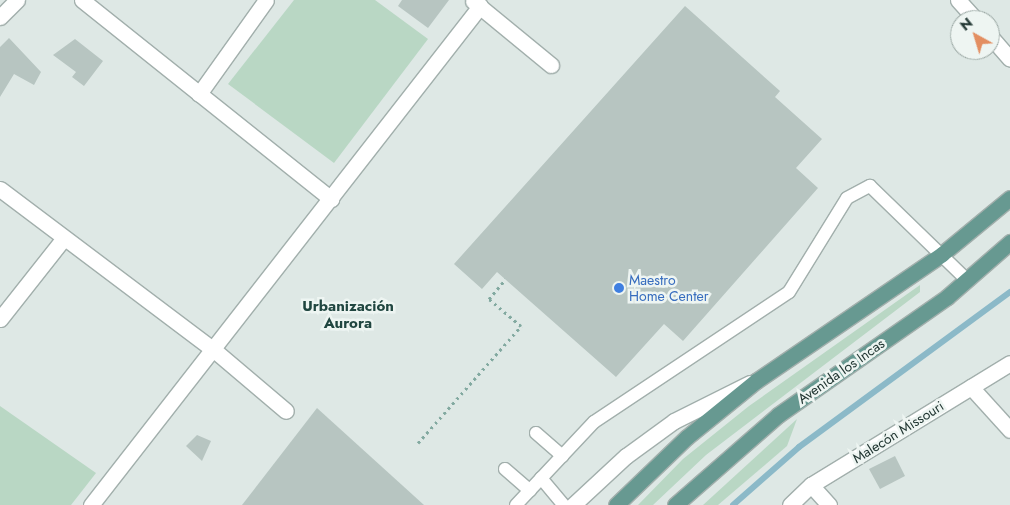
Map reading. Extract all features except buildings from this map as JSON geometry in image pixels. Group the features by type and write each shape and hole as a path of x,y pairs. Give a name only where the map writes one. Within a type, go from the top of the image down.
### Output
{"main road":[{"path":"616,505 687,437 756,381 942,254 1010,198"},
{"name":"Avenida los Incas","path":"675,505 778,415 968,281 1010,242"}],"street":[{"path":"0,17 17,0"},
{"path":"82,0 331,199"},
{"path":"199,94 266,0"},
{"path":"91,505 331,199 476,3 552,65"},
{"path":"1000,48 1010,59"},
{"path":"0,189 214,350 286,411"},
{"path":"0,319 64,238"},
{"name":"Malecón Missouri","path":"790,505 811,485 1010,364"},
{"path":"573,505 626,456 674,421 756,381"},
{"path":"971,387 1010,430"},
{"path":"811,485 830,505"}],"lane":[{"path":"518,504 594,422 626,398 789,292 847,198 870,186 968,281"},
{"path":"536,433 562,456"},
{"path":"505,469 530,491"},
{"path":"541,478 564,505"}],"path":[{"path":"418,443 521,326 489,299 506,279"}],"green space":[{"path":"294,0 375,0 428,39 334,163 228,84"},
{"path":"920,285 920,292 706,455 653,505 638,505 683,459 749,406"},
{"path":"0,406 96,473 71,505 0,505"},
{"path":"797,419 787,446 718,505 703,505"}],"waterway":[{"path":"733,505 799,447 1010,292"}],"place":[{"name":"Maestro Home Center","path":"619,288"}],"district":[{"name":"Urbanización Aurora","path":"348,314"}]}
